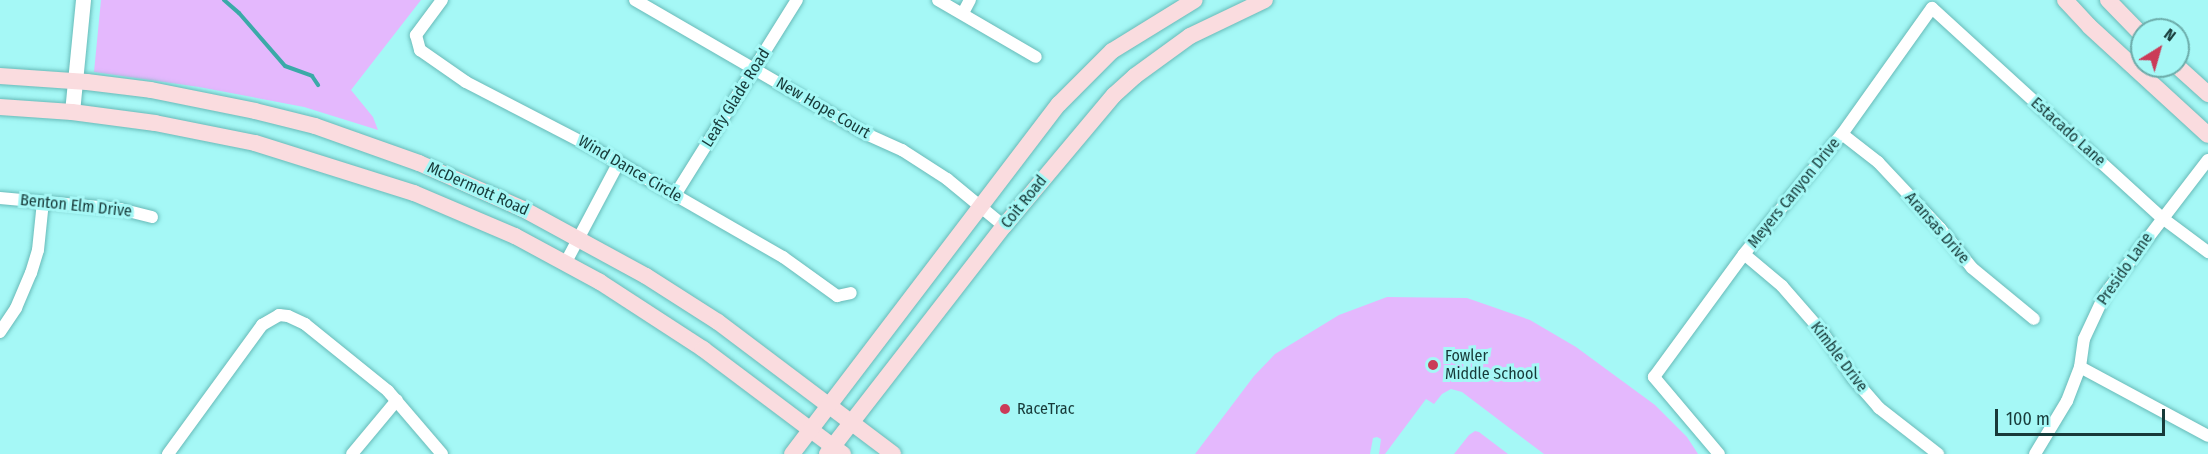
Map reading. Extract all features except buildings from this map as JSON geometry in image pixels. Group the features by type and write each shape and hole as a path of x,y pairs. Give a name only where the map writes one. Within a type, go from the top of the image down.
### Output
{"main road":[{"name":"Coit Road","path":"792,454 1059,104 1112,51 1195,0"},
{"name":"Coit Road","path":"834,452 852,422 1088,122 1135,76 1190,36 1265,0"},
{"path":"2065,0 2105,41 2208,135"},
{"path":"2108,0 2130,23"},
{"name":"McDermott Road","path":"0,76 75,81 151,90 255,111 315,126 419,163 523,208 646,276 718,322 893,454"},
{"path":"2190,78 2208,94"},
{"name":"McDermott Road","path":"0,107 72,112 155,123 304,157 414,193 515,236 566,262 703,349 811,430 834,452"}],"street":[{"path":"72,112 83,0"},
{"name":"Wind Dance Circle","path":"442,0 416,35 420,50 466,82 619,162 783,256 837,296 850,293"},
{"name":"New Hope Court","path":"635,0 864,133 902,150 947,179 1004,226"},
{"name":"Leafy Glade Road","path":"675,195 797,0"},
{"path":"938,0 1036,57"},
{"path":"963,13 970,0"},
{"name":"Meyers Canyon Drive","path":"1719,454 1654,377 1744,254 1842,134 1932,8"},
{"name":"Estacado Lane","path":"1932,8 2161,217 2208,252"},
{"name":"Aransas Drive","path":"1842,134 1878,162 1940,228 1972,268 2034,319"},
{"name":"Presido Lane","path":"2035,454 2067,401 2080,367 2084,339 2105,294 2161,217 2208,160"},
{"path":"566,262 619,162"},
{"name":"Benton Elm Drive","path":"0,198 120,209 152,217"},
{"path":"0,332 16,308 32,273 38,250 43,202"},
{"name":"Kimble Drive","path":"1744,254 1782,286 1823,333 1853,378 1879,408 1938,454"},
{"path":"168,454 262,325 279,315 288,316 305,324 397,400 442,454"},
{"path":"2080,367 2208,436"},
{"path":"352,454 397,400"}],"shaded area":[{"path":"101,0 421,0 351,90 373,117 378,130 304,107 199,87 94,72"},
{"name":"Fowler Middle School","path":"1387,297 1467,298 1530,320 1576,347 1655,405 1687,437 1698,454 1544,454 1462,392 1451,389 1442,394 1434,404 1426,399 1385,454 1379,454 1381,439 1377,437 1373,438 1370,454 1195,454 1254,376 1275,354 1339,315"},
{"path":"1475,431 1479,432 1508,454 1454,454"}],"waterway":[{"path":"224,0 239,13 285,66 312,76 318,85"}],"place":[{"name":"Fowler Middle School","path":"1433,365"},
{"name":"RaceTrac","path":"1005,409"}]}
